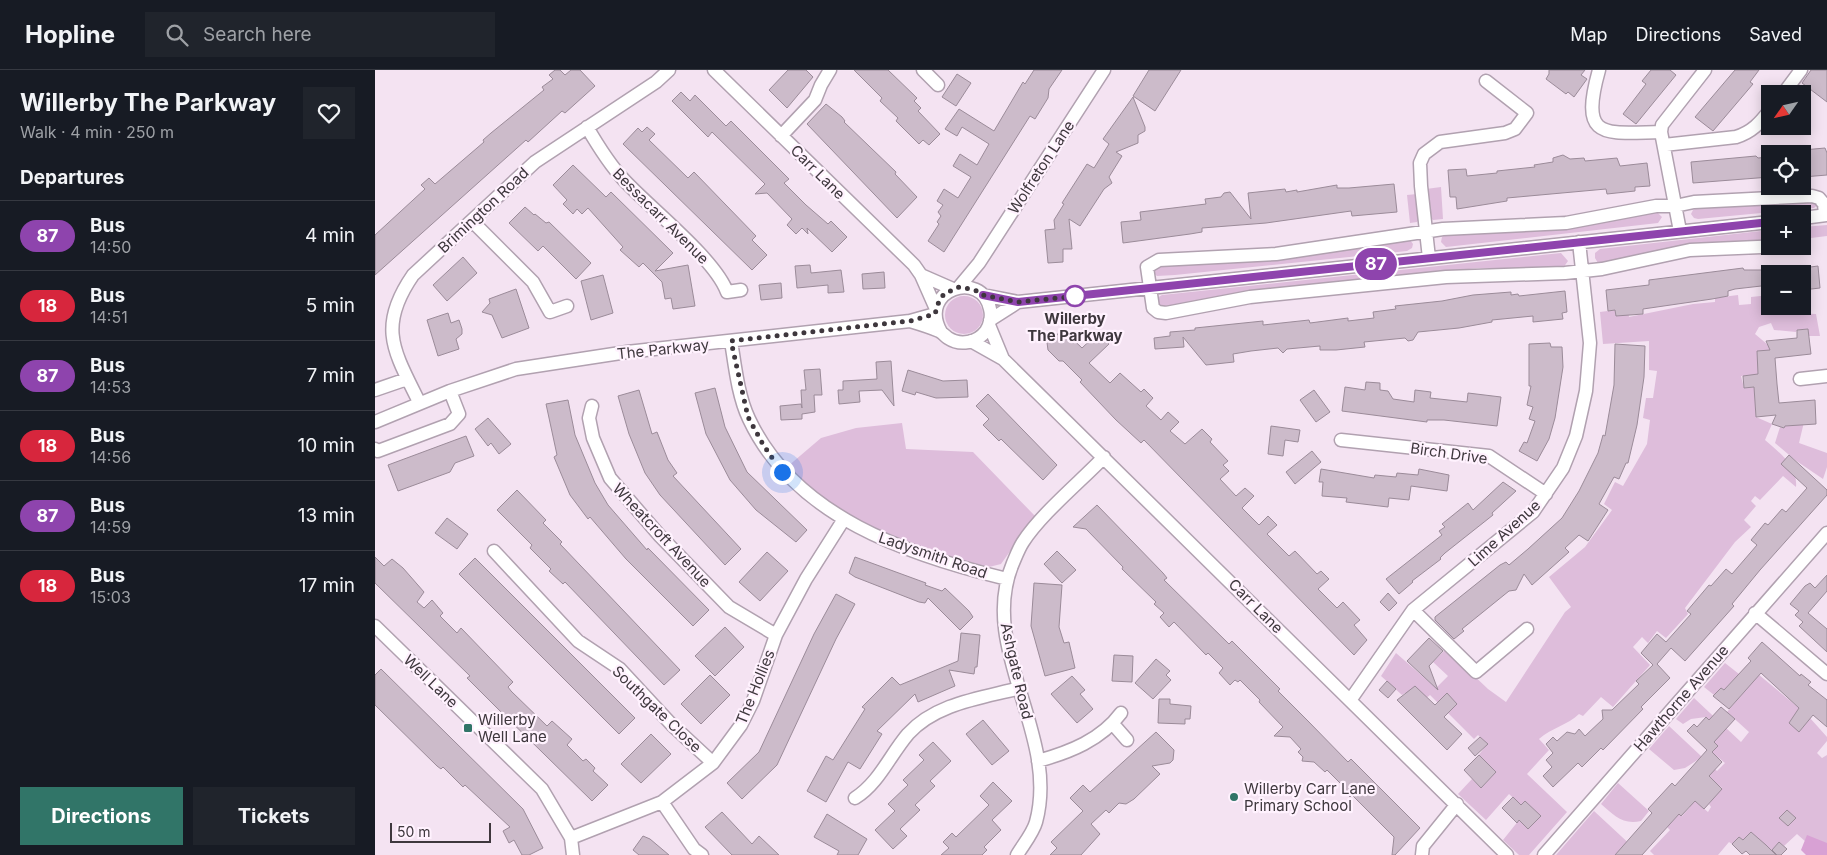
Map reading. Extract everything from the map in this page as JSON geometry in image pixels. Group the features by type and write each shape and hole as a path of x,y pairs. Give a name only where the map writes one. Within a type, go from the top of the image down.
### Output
{"street":[{"name":"Brimington Road","path":"419,402 407,379 393,344 391,319 398,296 413,275 535,162 656,82 669,70"},
{"name":"Carr Lane","path":"714,70 921,275 936,311 941,332 955,342 971,341 1003,358 1351,699 1507,855"},
{"path":"781,136 815,100 830,70"},
{"name":"Wolfreton Lane","path":"956,288 979,263 1104,70"},
{"path":"1599,70 1591,106 1593,116 1599,125 1607,132 1619,134 1661,132"},
{"path":"1679,231 1661,132 1666,119 1705,70"},
{"path":"1790,85 1801,70"},
{"path":"926,71 938,85"},
{"path":"1429,258 1420,163 1424,154 1440,142 1505,133 1515,129 1527,113 1486,81"},
{"path":"1664,145 1736,137 1747,134 1761,122"},
{"name":"Bessacarr Avenue","path":"587,128 603,156 623,179 715,270 727,292 741,290"},
{"path":"1761,247 1690,250 1602,269 1565,273 1446,277 1260,296 1166,313 1158,312 1153,308 1147,267 1159,260 1276,254 1443,229 1567,223 1656,206 1675,206 1694,202 1812,196 1819,198 1824,204 1826,215 1811,217"},
{"path":"472,221 533,282 550,312 567,306"},
{"path":"979,263 982,294 1018,302 1761,223"},
{"name":"Lime Avenue","path":"1351,699 1413,610 1533,512 1563,468 1576,436 1586,391 1590,343 1579,242"},
{"name":"Carr Lane","path":"921,275 956,288 968,287 982,294 991,310 990,322 1003,358"},
{"path":"936,311 944,294 956,288"},
{"path":"971,341 979,338 990,322 1018,302"},
{"name":"The Parkway","path":"375,422 419,402 516,370 627,352 910,321 936,311"},
{"name":"The Parkway","path":"910,321 941,332"},
{"name":"Ladysmith Road","path":"731,341 748,417 764,446 782,472 823,506 877,537 933,558 1007,579"},
{"path":"1800,378 1827,376"},
{"path":"375,390 407,379"},
{"path":"375,449 378,451 450,424 459,414 450,391"},
{"name":"Wheatcroft Avenue","path":"592,406 589,418 593,438 610,478 660,536 729,608 776,635"},
{"name":"Birch Drive","path":"1341,440 1489,456 1546,494"},
{"name":"Ashgate Road","path":"1017,855 1035,824 1040,800 1038,762 1005,633 1003,606 1007,579 1022,543 1104,457"},
{"name":"The Hollies","path":"571,838 662,802 713,763 741,725 753,700 776,635 806,579 844,519"},
{"name":"Hawthorne Avenue","path":"1545,855 1827,533"},
{"name":"Southgate Close","path":"494,551 578,641 620,669 672,725 713,763"},
{"path":"1413,610 1477,672 1527,629"},
{"path":"1755,613 1827,674"},
{"name":"Well Lane","path":"375,626 542,789 571,838 573,855"},
{"path":"855,798 868,791 909,734 923,721 959,703 1020,688"},
{"path":"1038,762 1073,751 1113,724 1121,714"},
{"path":"1113,724 1127,740"},
{"path":"662,802 694,849 702,855"},
{"path":"1422,855 1423,846 1457,804"}],"shaded area":[{"path":"1441,187 1443,219 1433,220 1430,217 1426,189"},
{"path":"1417,194 1419,219 1417,222 1410,223 1407,195"},
{"path":"1814,201 1819,204 1811,208 1811,205 1761,205 1761,213 1698,219 1694,218 1691,214 1698,207"},
{"path":"1656,211 1662,217 1658,223 1446,247 1441,242 1442,237 1446,235 1543,231"},
{"path":"1827,225 1827,236 1811,238 1811,226"},
{"path":"1761,231 1761,244 1604,264 1598,263 1595,258 1595,253 1600,249"},
{"path":"1410,240 1413,244 1412,248 1407,251 1175,275 1157,276 1152,272 1159,265 1243,262 1316,254"},
{"path":"1561,253 1568,261 1563,268 1478,268 1295,288 1164,308 1159,307 1157,298 1162,295"},
{"path":"1738,295 1739,305 1751,304 1751,297 1761,296 1761,315 1816,314 1820,336 1808,336 1807,329 1797,330 1796,332 1774,330 1771,323 1759,327 1755,334 1774,350 1757,352 1759,376 1741,376 1744,388 1755,387 1756,417 1772,424 1765,440 1791,466 1796,479 1796,487 1783,476 1760,500 1755,496 1751,501 1756,506 1744,520 1751,527 1735,542 1685,608 1688,614 1666,638 1657,631 1648,643 1642,637 1633,647 1650,665 1613,707 1601,697 1583,716 1579,714 1539,739 1549,750 1527,774 1567,812 1529,855 1519,855 1503,840 1519,820 1528,829 1540,816 1525,801 1521,805 1509,794 1486,820 1458,794 1472,779 1481,788 1496,772 1478,756 1487,744 1478,735 1474,739 1448,713 1457,704 1447,694 1438,703 1430,695 1425,699 1408,696 1405,693 1402,695 1381,676 1396,653 1436,688 1448,676 1433,662 1446,649 1488,689 1506,702 1565,612 1571,607 1549,577 1585,547 1612,510 1604,504 1615,482 1623,486 1647,444 1650,420 1643,418 1646,398 1653,398 1657,371 1649,370 1649,341 1603,344 1600,312 1615,310 1616,315 1625,314 1628,309 1629,317 1693,304 1715,302 1715,298"},
{"path":"964,296 977,302 983,315 977,328 964,334 951,328 945,315 951,302"},
{"path":"1804,422 1799,443 1827,453 1827,467 1823,479 1795,460 1775,443 1780,427 1784,428 1785,426"},
{"path":"902,423 906,449 973,452 1035,516 1001,564 985,568 904,542 863,524 826,501 787,467 821,438 856,428"},
{"path":"1725,663 1739,674 1747,665 1799,708 1789,723 1799,731 1810,718 1827,737 1827,741 1817,753 1822,758 1827,755 1827,855 1797,834 1784,846 1779,842 1771,851 1751,832 1743,840 1739,837 1732,844 1729,842 1718,855 1654,855 1650,851 1670,830 1667,827 1679,814 1682,816 1690,807 1688,805 1693,799 1708,812 1711,807 1709,804 1722,788 1702,771 1699,759 1685,768 1674,770 1649,749 1669,726 1717,771 1725,763 1707,748 1709,737 1718,728 1706,717 1691,719 1683,724 1676,719 1694,698 1741,742 1749,732 1727,712 1749,686 1737,676 1724,690 1721,688 1714,695 1704,687"},
{"path":"1618,783 1649,811 1641,821 1629,822 1623,820 1601,804"},
{"path":"1594,811 1635,849 1615,855 1556,855"},
{"path":"1807,835 1827,843 1827,855 1806,855 1801,850"}],"building":[{"path":"555,70 560,70 565,75 571,70 580,70 595,86 565,113 562,111 528,142 526,140 375,275 375,235 425,189 421,185 429,178 435,184 484,142 483,140 491,133 544,90 542,87 553,79 549,75"},
{"path":"788,70 806,70 813,77 787,108 769,90"},
{"path":"854,70 888,70 917,98 914,101 921,108 918,111 940,134 929,145 923,140 919,144 896,121 898,118 880,101 882,98"},
{"path":"1034,70 1062,70 1049,89 1048,98 1035,119 1030,116 944,252 928,241 939,224 937,222 941,216 938,212 943,205 937,201 944,189 958,198 971,177 953,166 960,154 977,165 989,144 962,127 957,136 945,129 959,109 994,131 1023,82 1025,84"},
{"path":"1149,70 1181,70 1155,111 1133,96"},
{"path":"1549,70 1585,70 1581,75 1587,79 1574,97 1568,92 1566,94 1546,79"},
{"path":"1651,70 1670,70 1676,75 1636,124 1623,114 1646,84 1642,81"},
{"path":"1735,70 1759,70 1750,82 1753,84 1713,131 1695,117"},
{"path":"1811,70 1827,70 1827,102 1811,90 1811,85 1802,83"},
{"path":"957,74 971,83 956,106 942,97"},
{"path":"681,92 690,101 695,95 726,126 731,121 789,179 784,183 806,205 828,224 831,221 847,237 832,252 807,228 808,234 802,228 796,234 787,225 792,219 767,193 755,194 765,184 712,132 708,137 672,101"},
{"path":"1133,97 1145,131 1138,135 1138,143 1116,152 1122,156 1109,177 1112,183 1104,189 1080,226 1069,219 1072,249 1063,249 1063,262 1048,263 1045,230 1055,229 1054,220 1064,204 1062,203 1087,164 1094,168 1109,144 1103,139"},
{"path":"826,104 842,117 844,122 896,172 895,174 917,197 897,218 807,124"},
{"path":"647,127 655,134 649,140 688,178 694,172 756,236 752,240 767,255 752,270 623,144 638,128 642,132"},
{"path":"1825,148 1827,153 1827,175 1811,176 1811,149"},
{"path":"1563,155 1570,159 1584,158 1585,161 1617,158 1620,166 1647,163 1650,186 1635,187 1635,191 1607,194 1606,189 1507,198 1507,201 1457,209 1456,197 1450,197 1448,170 1466,169 1467,176 1497,173 1497,171 1535,167 1534,165 1553,162 1553,158"},
{"path":"1756,156 1761,158 1761,178 1693,183 1691,162"},
{"path":"573,165 606,197 611,192 673,253 655,271 688,265 695,306 673,309 671,298 665,299 662,282 643,263 639,267 620,250 623,247 588,208 582,214 577,209 573,214 563,204 567,200 553,185"},
{"path":"1394,184 1397,212 1352,216 1351,211 1266,223 1202,228 1202,232 1123,243 1121,222 1141,220 1140,212 1206,204 1205,199 1221,197 1224,193 1230,192 1251,219 1248,193 1285,189 1286,192 1297,190 1297,192 1337,185 1337,188 1349,188"},
{"path":"525,207 546,223 549,222 591,263 576,279 543,246 538,251 509,223"},
{"path":"463,257 477,273 447,301 433,285"},
{"path":"810,265 811,273 841,270 844,292 828,293 828,285 797,288 795,266"},
{"path":"1818,266 1820,288 1811,289 1811,267"},
{"path":"1743,268 1744,270 1761,270 1761,286 1728,291 1728,296 1643,309 1643,314 1616,316 1615,310 1608,311 1606,290 1649,285 1649,280"},
{"path":"884,272 885,288 863,289 862,274"},
{"path":"603,275 613,313 591,320 581,281"},
{"path":"781,283 782,298 761,300 759,285"},
{"path":"516,289 529,328 502,338 492,315 482,312 490,303 489,299"},
{"path":"1565,291 1567,312 1562,313 1563,319 1533,322 1533,316 1492,320 1492,322 1459,328 1418,332 1413,340 1408,341 1405,338 1364,342 1365,347 1336,350 1320,350 1320,346 1287,349 1283,353 1278,348 1251,351 1233,354 1234,362 1206,365 1183,337 1184,347 1155,349 1154,338 1170,336 1170,332 1195,330 1195,328 1263,321 1263,325 1309,320 1310,323 1348,318 1348,321 1374,318 1373,312 1396,309 1395,306 1442,301 1473,295 1511,292 1511,295 1518,294 1519,296"},
{"path":"448,313 451,323 459,320 462,329 462,334 456,339 459,349 438,356 427,320"},
{"path":"1808,329 1811,354 1775,358 1777,384 1779,403 1815,400 1816,424 1785,426 1784,428 1772,424 1776,415 1756,417 1754,387 1744,388 1743,376 1758,374 1757,351 1770,350 1766,341 1797,338 1797,330"},
{"path":"1063,330 1082,348 1098,333 1109,344 1089,363 1110,383 1120,373 1141,392 1144,389 1153,398 1146,406 1161,420 1168,412 1179,422 1170,431 1185,444 1202,429 1212,439 1210,442 1228,461 1223,465 1229,471 1220,479 1236,496 1245,488 1254,496 1242,508 1259,525 1268,516 1277,525 1267,534 1289,556 1295,551 1317,574 1321,571 1329,579 1318,589 1337,608 1343,602 1360,620 1354,625 1367,640 1354,655 1144,440 1141,443 1116,420 1080,382 1082,380 1063,361 1059,361 1048,350 1046,335 1059,334"},
{"path":"1550,343 1551,347 1562,347 1563,367 1555,418 1549,439 1537,461 1519,451 1524,442 1527,443 1535,421 1529,419 1533,407 1527,405 1531,386 1529,386 1529,344"},
{"path":"1615,344 1645,346 1644,377 1637,425 1628,463 1626,463 1619,479 1614,477 1599,504 1608,510 1588,541 1579,535 1565,548 1569,552 1532,585 1524,574 1516,590 1509,591 1462,629 1464,631 1454,639 1435,620 1435,617 1500,565 1506,562 1509,565 1528,549 1562,518 1579,491 1598,453 1603,435 1605,436 1614,385"},
{"path":"891,361 894,406 882,390 859,391 860,402 839,404 838,390 843,390 843,381 877,379 876,362"},
{"path":"820,369 822,395 814,395 815,412 802,414 802,419 781,420 780,406 801,404 802,408 801,390 806,390 804,370"},
{"path":"908,370 943,381 967,380 968,397 936,398 916,392 915,395 902,391"},
{"path":"1366,382 1380,383 1380,390 1388,391 1393,399 1414,402 1415,390 1431,392 1430,398 1467,402 1468,393 1501,397 1497,426 1444,420 1427,420 1427,422 1342,411 1345,387 1365,390"},
{"path":"715,388 725,427 747,472 807,530 796,542 756,510 730,480 706,434 695,393"},
{"path":"639,390 652,434 657,432 668,460 677,473 673,476 741,549 725,565 660,495 645,473 629,434 618,396"},
{"path":"1314,390 1330,412 1316,422 1300,400"},
{"path":"988,394 1057,465 1043,480 1001,439 999,441 983,425 989,419 976,406"},
{"path":"568,400 575,435 595,483 608,505 647,550 648,548 709,610 693,626 626,559 590,517 588,519 570,495 554,457 557,455 546,404"},
{"path":"488,418 511,444 499,454 491,443 488,446 475,429"},
{"path":"1271,426 1300,430 1298,442 1285,440 1283,456 1268,454"},
{"path":"466,436 474,456 455,463 450,472 398,491 388,465"},
{"path":"1312,451 1321,462 1295,484 1286,472"},
{"path":"1789,455 1827,490 1827,495 1760,570 1732,604 1734,606 1685,661 1671,648 1657,664 1670,678 1641,707 1643,709 1603,750 1601,748 1582,767 1578,763 1553,787 1543,776 1552,767 1546,760 1553,753 1546,744 1553,737 1557,741 1567,732 1575,734 1579,729 1585,736 1603,719 1602,710 1612,710 1639,684 1636,681 1653,665 1641,653 1657,634 1666,642 1691,614 1687,611 1709,585 1711,586 1726,569 1732,574 1757,545 1751,540 1765,523 1768,525 1782,509 1786,512 1807,488 1781,464"},
{"path":"1321,469 1374,478 1375,475 1396,477 1397,473 1418,475 1419,469 1449,475 1447,491 1411,486 1409,500 1389,498 1388,507 1346,502 1347,498 1322,496 1323,482 1319,482"},
{"path":"1503,482 1516,491 1492,513 1493,515 1445,553 1441,559 1412,581 1399,594 1386,579 1442,535 1439,531 1445,527 1442,524 1468,503 1473,510"},
{"path":"517,490 546,520 543,523 562,542 560,544 680,670 664,685 565,582 563,584 549,571 551,569 530,548 532,545 497,510"},
{"path":"1097,505 1163,573 1167,578 1164,580 1229,644 1232,641 1348,762 1351,759 1420,828 1395,855 1392,855 1394,837 1352,795 1350,797 1341,788 1343,786 1327,770 1325,772 1314,762 1302,761 1303,757 1298,752 1301,749 1290,737 1274,736 1283,727 1259,702 1260,700 1240,680 1238,682 1235,680 1230,685 1219,673 1223,668 1208,653 1206,655 1174,622 1169,627 1160,617 1164,613 1154,604 1156,602 1122,569 1123,567 1086,529 1073,527"},
{"path":"447,518 468,534 457,549 435,533"},
{"path":"1057,551 1076,570 1062,583 1044,564"},
{"path":"767,552 788,571 760,601 739,582"},
{"path":"375,557 384,566 392,559 403,568 424,592 417,602 424,608 432,600 443,613 440,616 457,633 461,628 513,682 508,687 511,691 547,726 552,721 572,739 567,745 583,761 586,759 595,768 593,771 608,785 592,801 467,678 470,676 375,583"},
{"path":"855,557 926,583 925,585 942,591 945,588 973,617 960,630 928,598 925,603 919,602 855,577 849,573"},
{"path":"475,558 635,718 619,734 459,574"},
{"path":"1827,575 1827,591 1808,613 1827,629 1827,652 1799,626 1803,622 1795,615 1799,611 1790,604 1805,586 1810,583 1815,588"},
{"path":"1034,583 1062,585 1059,627 1064,643 1069,642 1075,668 1045,676 1031,626"},
{"path":"1388,593 1397,603 1389,611 1380,602"},
{"path":"836,594 855,604 836,639 777,765 742,799 727,783 759,752 814,634"},
{"path":"725,627 744,647 715,676 695,656"},
{"path":"961,633 980,635 977,667 975,667 974,674 949,670 955,686 918,702 915,694 877,731 882,734 860,769 848,762 826,802 807,791 826,756 833,760 865,709 862,707 892,677 900,685 958,661"},
{"path":"1429,638 1443,651 1429,666 1438,690 1407,661"},
{"path":"1762,642 1800,676 1801,674 1811,682 1808,685 1827,700 1827,727 1813,715 1799,732 1789,723 1799,708 1761,673 1729,709 1713,696 1721,688 1724,690 1751,661 1748,658"},
{"path":"1114,655 1133,656 1132,682 1112,681"},
{"path":"1156,659 1170,671 1166,675 1171,680 1153,699 1135,683"},
{"path":"381,669 523,809 543,848 529,855 522,855 514,840 509,843 503,831 510,827 465,785 463,787 443,767 441,769 437,766 375,705 375,675"},
{"path":"710,675 730,695 701,724 681,704"},
{"path":"1072,676 1085,690 1080,694 1093,709 1077,723 1051,694"},
{"path":"1387,681 1396,689 1388,698 1379,690"},
{"path":"1415,686 1435,705 1447,693 1457,704 1444,717 1462,734 1447,750 1397,700"},
{"path":"1159,699 1170,699 1170,704 1191,706 1190,719 1185,719 1185,724 1158,723"},
{"path":"1721,707 1735,719 1714,742 1718,746 1712,752 1722,762 1709,776 1722,789 1704,809 1695,801 1681,816 1679,814 1642,855 1615,855 1652,813 1648,809 1672,783 1675,786 1707,750 1687,731 1694,724 1697,727 1706,717 1709,720"},
{"path":"983,720 1009,751 992,765 966,734"},
{"path":"1156,732 1174,750 1173,760 1170,763 1152,766 1160,774 1134,799 1126,804 1119,803 1109,813 1106,810 1091,824 1100,834 1081,855 1050,855 1057,848 1051,842 1083,811 1070,798 1083,785 1090,792"},
{"path":"651,734 671,754 641,783 621,764"},
{"path":"1480,737 1488,744 1475,756 1468,748"},
{"path":"933,742 951,761 930,781 935,786 915,805 920,810 900,829 907,836 893,849 875,830 895,811 888,804 908,785 903,780 924,760 919,755"},
{"path":"1479,755 1496,772 1481,788 1464,770"},
{"path":"993,782 1012,801 992,820 1001,830 984,847 987,850 982,855 941,855 949,848 943,842 952,833 956,837 989,805 980,796"},
{"path":"1513,797 1521,805 1525,801 1541,816 1528,829 1519,820 1517,823 1502,808"},
{"path":"1787,810 1796,818 1788,826 1779,818"},
{"path":"722,812 752,844 759,836 779,855 732,855 705,827"},
{"path":"827,814 867,839 858,855 837,855 839,851 814,837"},
{"path":"1751,832 1776,855 1750,855 1746,851 1742,854 1732,844 1739,837 1743,840"},
{"path":"643,836 650,839 669,855 639,855 633,850"},
{"path":"1779,842 1787,849 1781,855 1777,855 1772,850"}],"bus line":[{"name":"87","path":"983,295 1018,302 1761,223"}],"place":[{"name":"Willerby The Parkway","path":"1075,296"},
{"name":"Willerby Well Lane","path":"468,728"},
{"name":"Willerby Carr Lane Primary School","path":"1234,797"}],"route":[{"path":"782,472 764,446 748,417 731,341 910,321 935,314 939,301 944,294 959,287 968,287 983,295 1018,302 1078,296 1075,296"}]}
